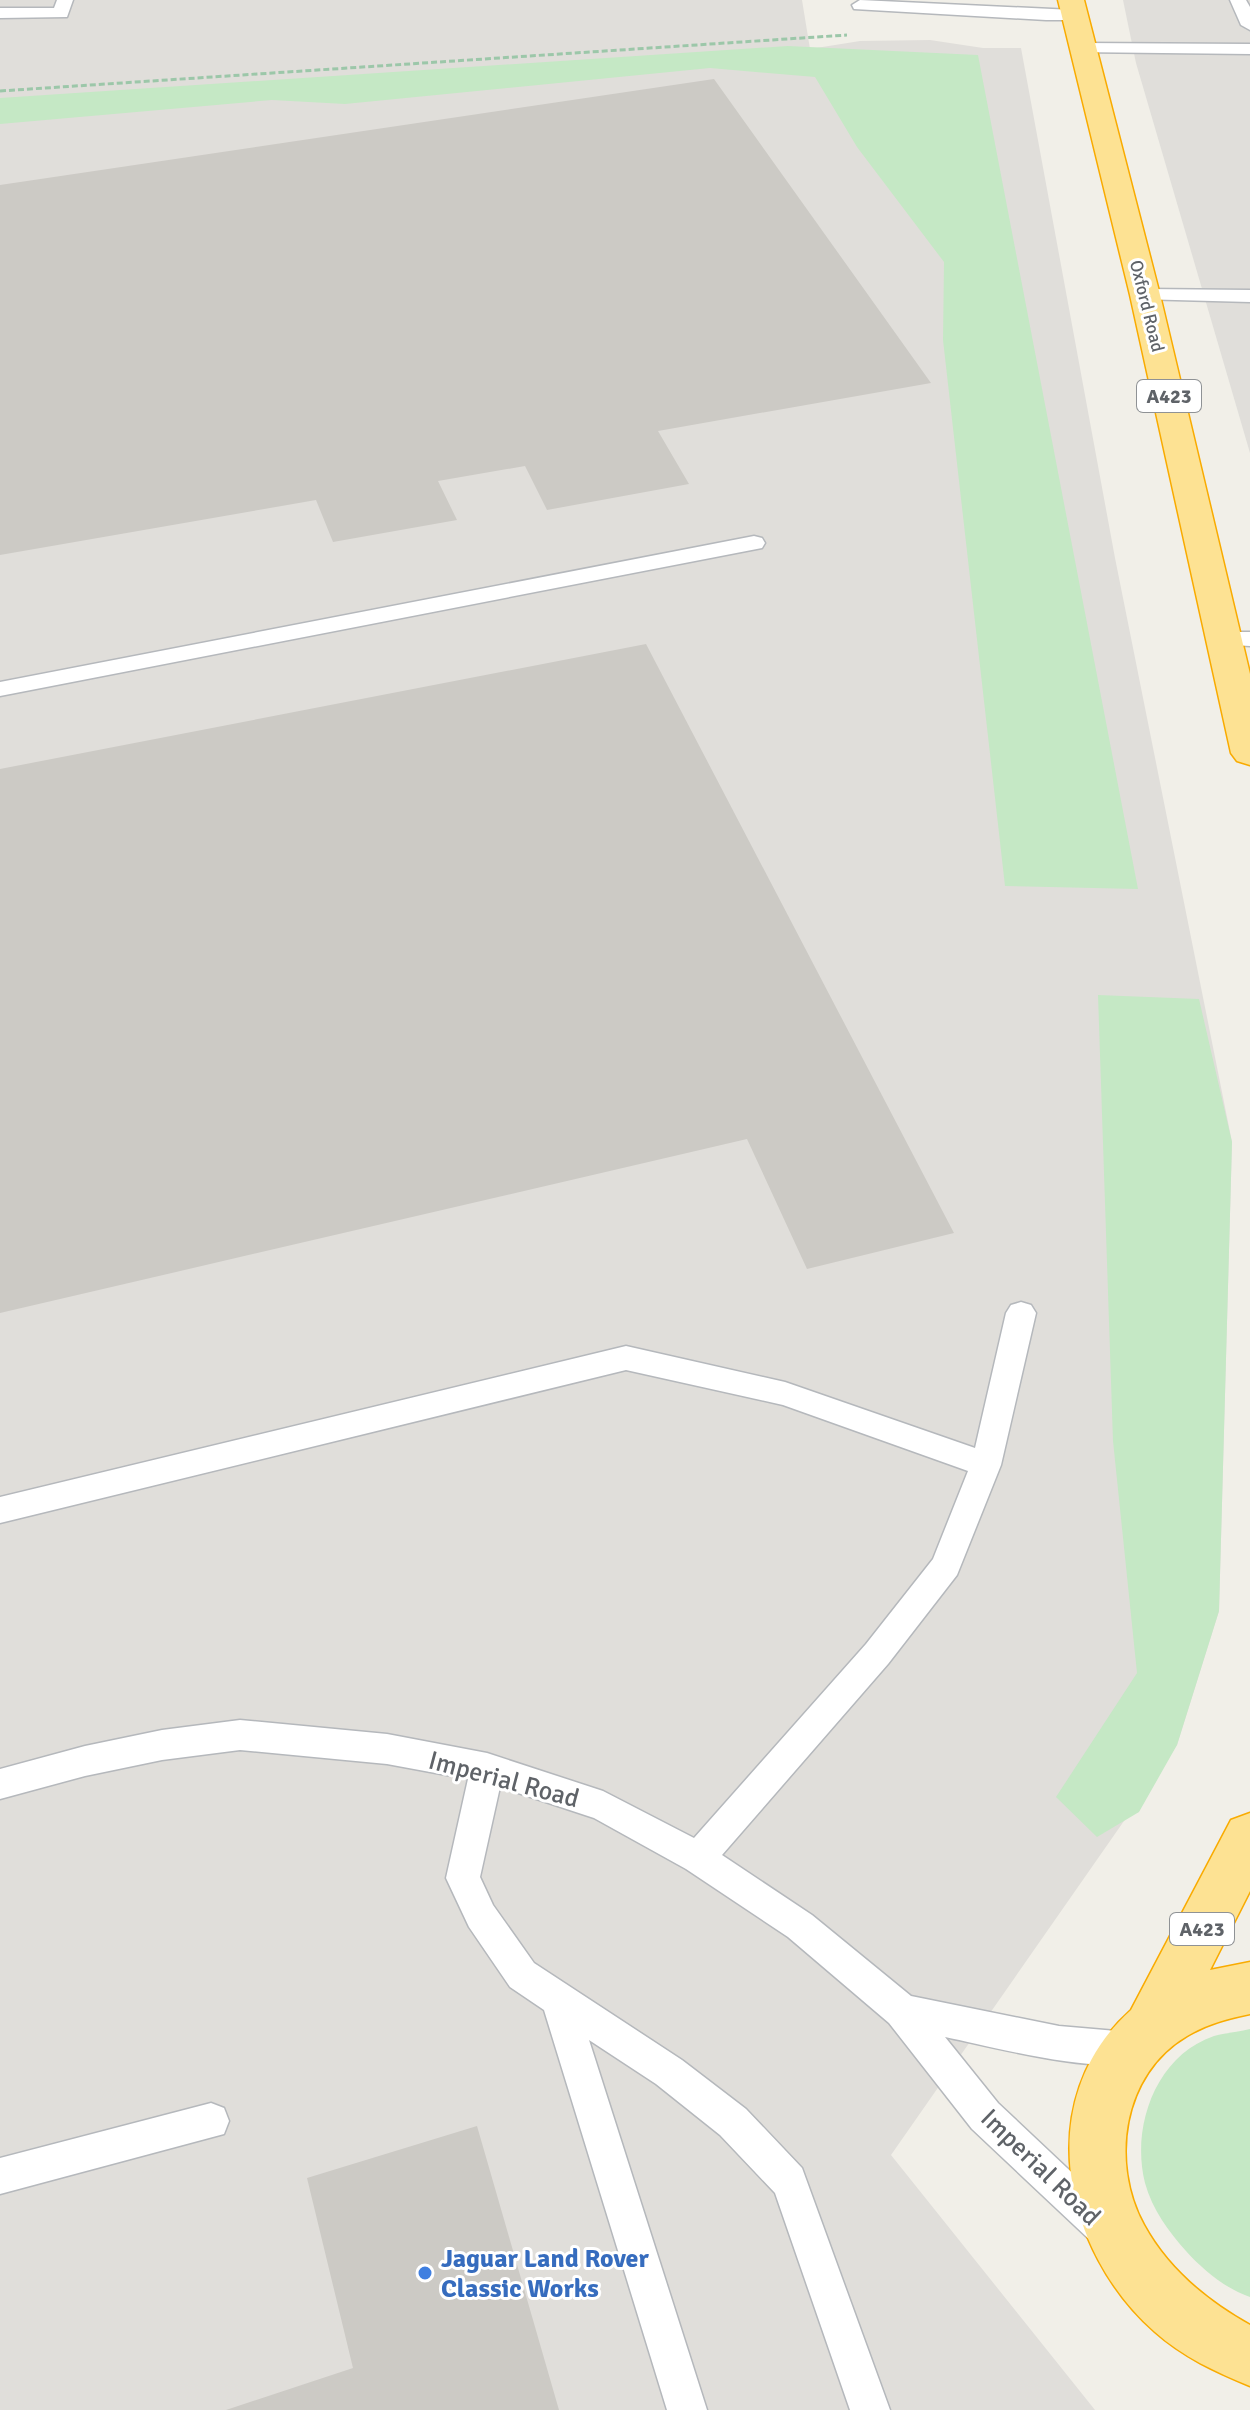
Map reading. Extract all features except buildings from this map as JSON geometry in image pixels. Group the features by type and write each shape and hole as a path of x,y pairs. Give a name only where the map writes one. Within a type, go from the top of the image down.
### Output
{"highway":[{"name":"Oxford Road","path":"1072,7 1145,295 1238,639 1249,738"},
{"name":"A423","path":"1141,2036 1250,1837"},
{"path":"1250,1988 1220,1991 1186,2003 1141,2036 1109,2082 1099,2120 1097,2161 1105,2203 1122,2245 1146,2280 1175,2310 1209,2337 1250,2356"}],"lane":[{"path":"0,13 61,13 65,0"},
{"path":"1238,0 1250,25"},
{"path":"860,5 904,5 1000,15 1072,7"},
{"path":"1081,48 1250,49"},
{"path":"1145,295 1250,296"},
{"path":"0,689 754,543"},
{"path":"698,1858 877,1654 946,1566 986,1465 1021,1313"},
{"path":"0,1510 626,1358 785,1394 986,1465"},
{"name":"Imperial Road","path":"0,1784 85,1761 162,1745 240,1735 387,1749 487,1768 603,1806 698,1858 800,1926 902,2011 985,2116 1122,2245"},
{"path":"487,1768 463,1878 481,1916 522,1975 679,2080 733,2122 789,2181 870,2410"},
{"path":"559,2001 687,2410"},
{"name":"Imperial Road","path":"902,2011 1059,2043 1141,2036"},
{"path":"0,2176 211,2121"}],"path":[{"path":"0,91 853,34"}],"shaded area":[{"path":"0,0 802,0 810,49 860,41 930,40 983,48 1021,48 1115,558 1232,1142 1219,1611 1177,1745 891,2155 1095,2410 0,2410"},
{"path":"1123,0 1250,0 1250,453 1136,63"}],"green space":[{"path":"788,46 978,55 1138,889 1005,886 943,340 944,262 857,147 815,77 710,68 345,104 272,100 0,124 0,98"},
{"path":"1098,995 1199,999 1232,1142 1219,1611 1177,1745 1139,1812 1097,1837 1056,1797 1137,1673 1113,1441"},
{"path":"1250,2029 1250,2297 1223,2284 1192,2258 1173,2236 1152,2202 1145,2183 1142,2140 1152,2096 1176,2060 1214,2036"}],"place":[{"name":"Jaguar Land Rover Classic Works","path":"425,2273"}]}
